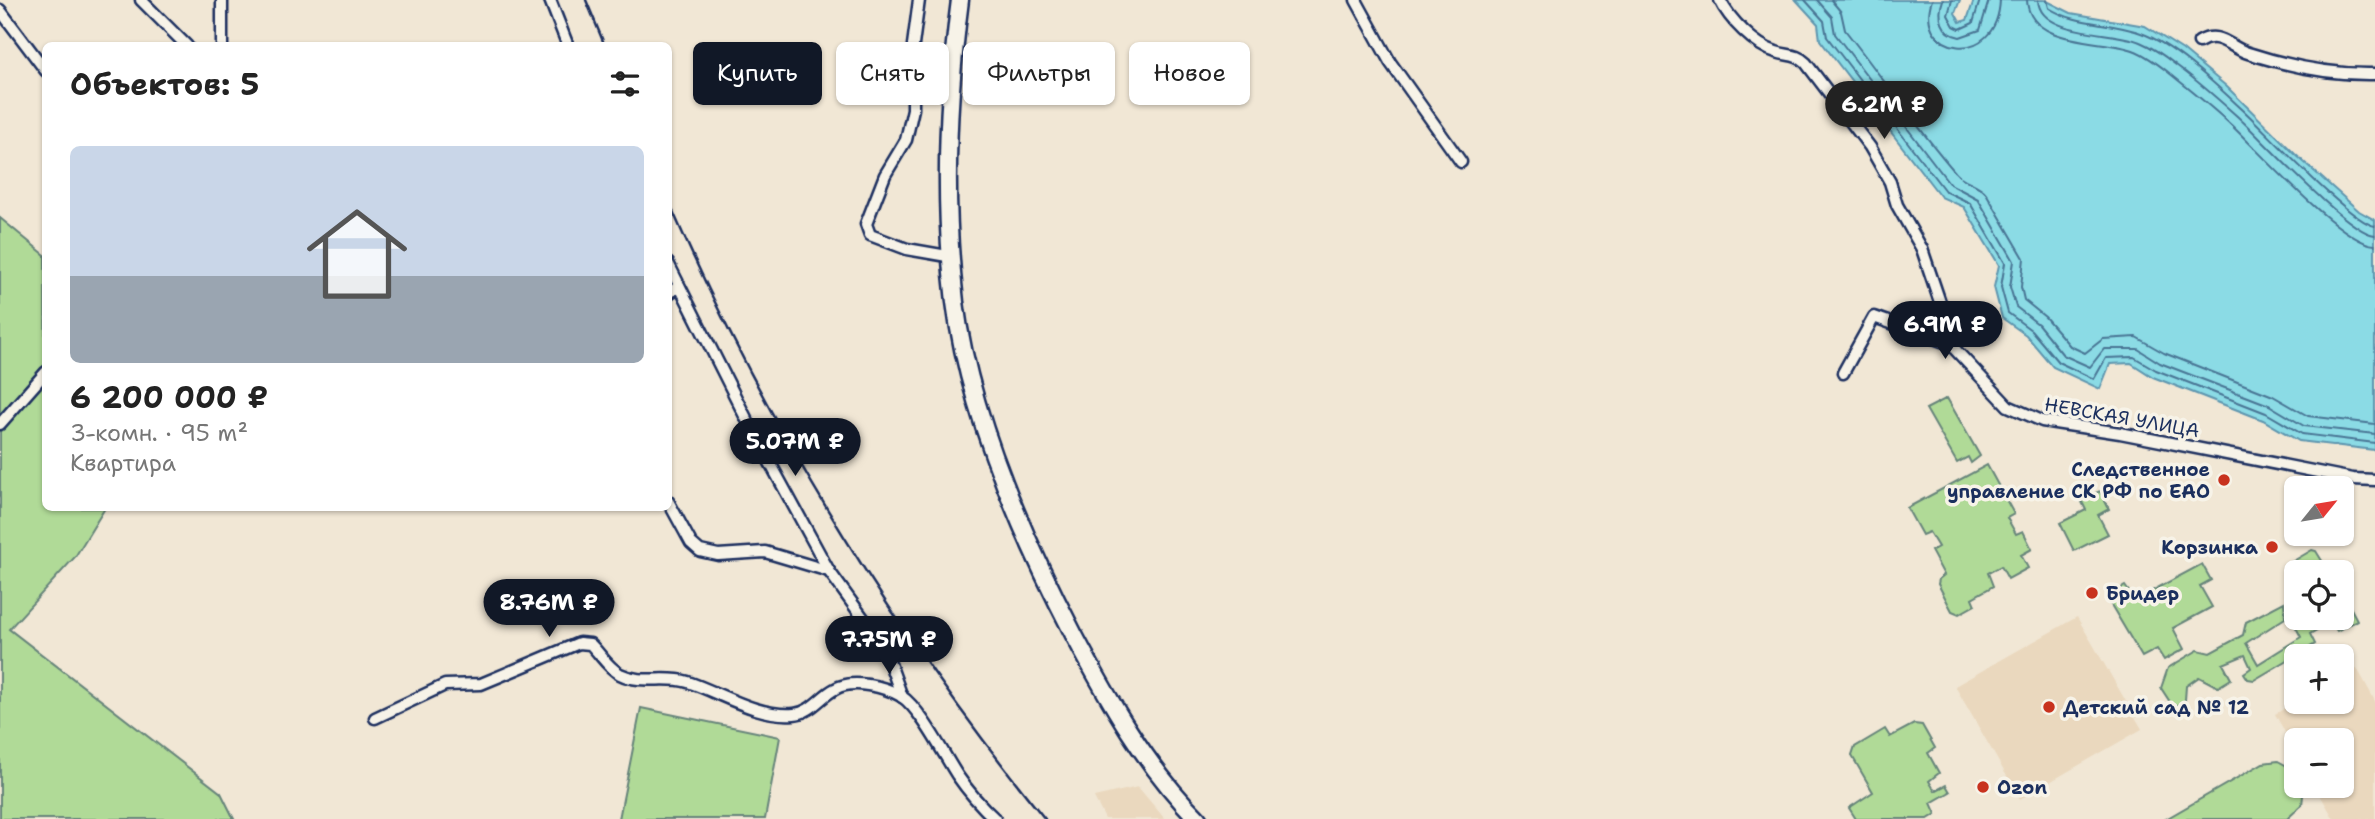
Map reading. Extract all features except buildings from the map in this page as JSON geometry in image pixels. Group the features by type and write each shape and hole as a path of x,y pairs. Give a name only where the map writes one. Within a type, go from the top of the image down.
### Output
{"main road":[{"path":"960,0 953,55 947,156 955,303 977,400 995,458 1046,580 1104,692 1146,754 1198,819"}],"street":[{"path":"141,0 183,42"},
{"path":"222,0 222,42"},
{"path":"550,0 566,42"},
{"path":"919,0 913,45 913,109 906,141 885,174 866,224 870,235 883,241 953,257"},
{"path":"1356,0 1390,62 1461,162"},
{"path":"1720,0 1742,31 1773,52 1799,57 1806,63 1870,146 1890,182 1906,224 1922,249 1944,314 1950,344"},
{"path":"0,10 42,66"},
{"path":"2199,42 2209,36 2219,37 2245,52 2340,75 2375,74"},
{"path":"672,271 749,424 829,570 884,647 902,697 935,739 957,775 995,819"},
{"path":"672,291 679,286"},
{"name":"НЕВСКАЯ УЛИЦА","path":"1843,373 1874,317 1950,344 2008,406 2042,421 2120,433 2353,479 2375,480"},
{"path":"0,424 42,377"},
{"path":"672,508 691,543 699,551 718,555 765,552 829,570"},
{"path":"376,718 445,685 481,684 579,643 590,644 620,674 639,681 670,679 688,682 718,696 794,714 807,711 834,689 850,684 873,687 902,697"}],"shaded area":[{"name":"Детский сад № 12","path":"2077,617 2142,729 2020,799 1955,686"},
{"path":"2357,668 2375,701 2375,819 2334,819 2322,798 2354,798 2354,728 2284,728 2284,730 2275,714 2284,709 2284,714 2354,714 2354,670"},
{"path":"1138,787 1165,819 1105,819 1094,797"}],"green space":[{"path":"0,218 42,253 42,511 103,511 75,557 9,629 221,793 234,819 0,819"},
{"path":"1947,398 1980,456 1971,463 1968,457 1957,463 1926,409"},
{"path":"1987,465 2014,514 2007,518 2016,534 2023,531 2032,549 2021,555 2028,568 2008,579 2001,566 1988,573 1993,586 1972,598 1975,605 1959,614 1952,611 1938,584 1944,575 1931,551 1938,547 1929,532 1922,535 1907,508"},
{"path":"2100,491 2109,509 2098,515 2108,534 2074,551 2060,523 2086,510 2081,500"},
{"path":"2312,550 2316,551 2322,560 2295,560"},
{"path":"2202,564 2211,580 2200,586 2212,607 2173,628 2184,649 2164,660 2157,649 2142,657 2110,603 2113,593 2125,586 2135,600"},
{"path":"2284,602 2284,619 2246,643 2258,664 2284,648 2284,662 2254,680 2248,679 2244,673 2251,668 2245,655 2223,664 2231,679 2218,687 2199,677 2186,686 2185,700 2179,705 2172,705 2161,688 2168,668 2198,650 2210,653 2243,635 2246,622"},
{"path":"2297,630 2317,630 2310,634 2315,644 2290,644 2301,637"},
{"path":"641,708 780,737 765,819 619,819"},
{"path":"1914,724 1922,725 1935,748 1928,753 1939,773 1929,781 1935,791 1946,785 1950,792 1931,803 1936,814 1928,819 1856,819 1849,808 1873,792 1852,756 1855,747 1885,729 1890,737"},
{"path":"2278,761 2284,764 2284,798 2303,798 2302,805 2287,819 2166,819 2263,763"}],"water":[{"path":"1796,0 1960,0 1955,13 1960,22 1967,20 1974,0 2045,0 2071,13 2145,26 2183,50 2226,86 2295,154 2359,211 2375,220 2375,450 2299,441 2263,420 2153,377 2131,363 2110,364 2100,389 2053,367 2026,335 2002,318 1994,287 1999,265 1964,207 1941,197 1820,40 1818,24"}],"railway":[{"path":"586,0 603,42"},
{"path":"672,209 746,364 835,522 935,674 1045,819"}],"place":[{"name":"Следственное управление СК РФ по ЕАО","path":"2224,480"},
{"name":"Корзинка","path":"2272,547"},
{"name":"Бридер","path":"2092,593"},
{"name":"Детский сад № 12","path":"2049,707"},
{"name":"Ozon","path":"1983,787"}]}
